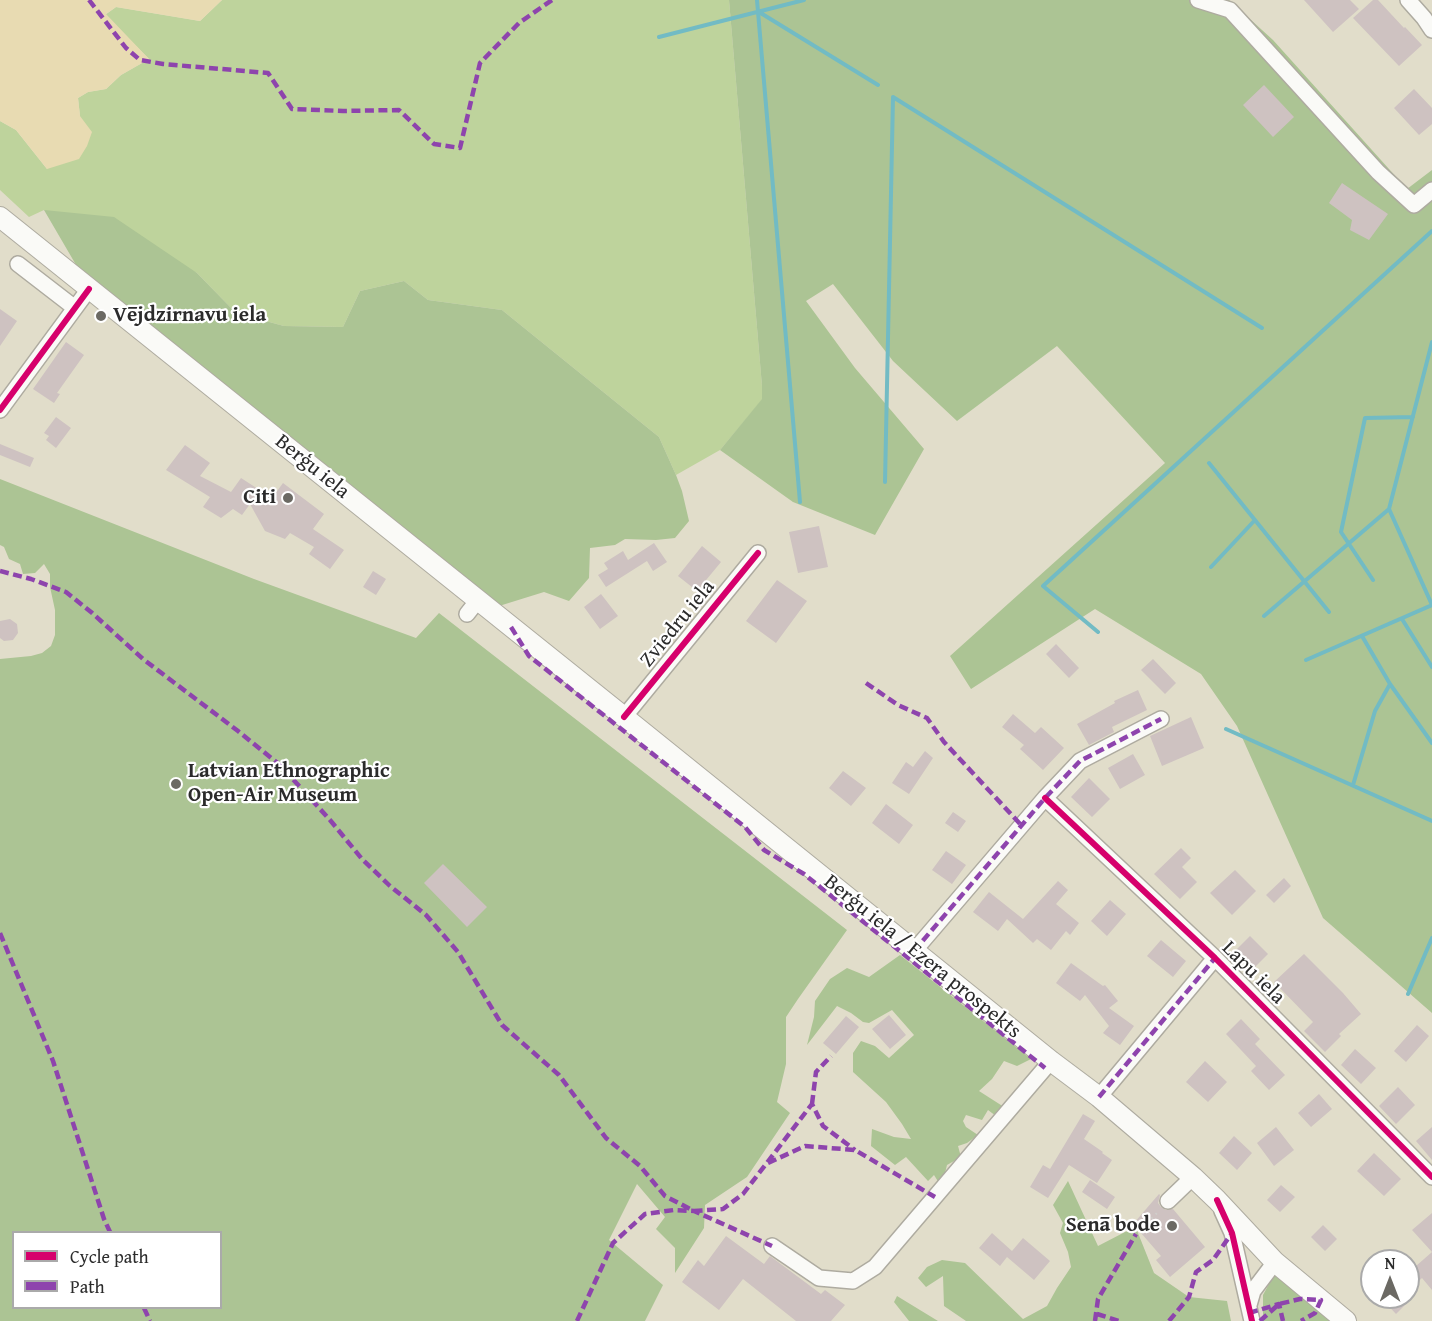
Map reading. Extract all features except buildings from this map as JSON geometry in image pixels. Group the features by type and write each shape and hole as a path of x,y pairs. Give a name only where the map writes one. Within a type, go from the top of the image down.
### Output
{"main road":[{"name":"Berģu iela","path":"0,217 472,607 624,717"},
{"name":"Berģu iela / Ezera prospekts","path":"624,717 1051,1061 1099,1097 1193,1177 1275,1262 1346,1321"}],"street":[{"path":"1198,0 1230,10 1378,172 1414,205 1432,190"},
{"path":"1408,0 1432,30"},
{"path":"18,264 75,308"},
{"path":"0,410 89,289"},
{"name":"Zviedru iela","path":"624,717 758,553"},
{"path":"914,951 1045,798 1080,761 1161,719"},
{"name":"Lapu iela","path":"1045,798 1215,958 1432,1178"},
{"path":"1099,1097 1215,958"},
{"path":"772,1246 819,1278 853,1281 875,1267 1051,1061"},
{"path":"1168,1201 1193,1177"},
{"path":"1217,1200 1232,1233 1250,1315"},
{"path":"1250,1315 1253,1291 1275,1262"}],"path":[{"path":"1143,1227 1168,1201"}],"green space":[{"path":"222,0 729,0 762,400 720,450 676,475 659,437 502,310 428,300 404,281 360,291 343,327 284,326 236,313 197,273 44,210 29,217 0,190 0,121 16,130 47,169 80,116 78,98 88,92 106,89 121,75 149,59 105,15 116,7 200,21"},
{"path":"729,0 1229,0 1273,40 1407,189 1432,170 1432,1013 1323,918 1237,726 1201,674 1095,609 971,689 950,656 1165,463 1057,346 957,421 893,361 833,284 806,301 855,368 924,449 875,535 793,502 720,450 762,399"},
{"path":"44,210 114,217 197,273 236,313 284,326 343,327 360,291 404,281 428,300 502,310 659,437 682,491 689,521 675,538 625,539 615,545 590,548 589,578 569,601 544,592 499,606 79,270"},
{"path":"0,479 254,579 416,638 439,613 847,930 786,1017 786,1064 777,1102 790,1113 747,1177 705,1205 704,1228 675,1273 675,1248 656,1229 665,1217 637,1184 609,1240 663,1285 645,1321 0,1321 0,659 42,653 51,646 55,635 55,610 50,574 44,564 35,573 23,574 20,564 9,559 4,547 0,545"},
{"path":"900,955 1031,1059 1017,1066 1004,1061 992,1079 979,1091 1004,1107 996,1116 988,1110 982,1120 966,1115 963,1121 966,1127 978,1135 958,1146 961,1157 947,1165 944,1177 939,1183 934,1175 928,1181 906,1157 895,1165 871,1146 872,1129 894,1137 911,1139 886,1102 853,1072 853,1053 861,1041 875,1046 889,1058 914,1035 892,1010 869,1023 863,1022 837,1006 807,1045 814,1017 815,1001 830,979 847,968 869,977"},
{"path":"1068,1181 1098,1246 1136,1228 1154,1273 1189,1297 1227,1301 1231,1321 966,1321 944,1306 943,1276 926,1287 918,1278 927,1267 942,1260 965,1263 1023,1319 1047,1306 1071,1267 1060,1233 1063,1223 1053,1205"},
{"path":"1277,1269 1338,1321 1263,1321 1263,1295"},
{"path":"897,1296 938,1321 909,1321 894,1302"}],"sand":[{"path":"0,0 222,0 200,21 116,7 106,14 149,59 121,75 106,89 88,92 78,98 80,116 92,132 87,146 79,159 47,169 16,130 0,121"}],"waterway":[{"path":"757,0 800,502"},
{"path":"659,37 804,0"},
{"path":"759,12 878,85"},
{"path":"885,482 893,97 1262,328"},
{"path":"1098,632 1043,586 1432,231"},
{"path":"1264,616 1389,509 1432,342"},
{"path":"1373,580 1341,532 1365,418 1413,417"},
{"path":"1209,463 1329,612"},
{"path":"1389,509 1432,605"},
{"path":"1211,567 1255,520"},
{"path":"1306,660 1432,605"},
{"path":"1402,619 1432,667"},
{"path":"1362,636 1390,684 1432,743"},
{"path":"1353,785 1375,711 1390,684"},
{"path":"1226,729 1432,821"},
{"path":"1408,994 1432,938"}],"marked path":[{"path":"89,0 126,48 140,60 268,73 292,109 399,110 434,144 460,148 480,63 519,23 552,0"},
{"path":"0,571 66,592 143,659 280,765 362,859 390,886 426,915 458,952 502,1025 559,1075 606,1138 640,1166 665,1196 694,1211 723,1209 743,1194 812,1104 823,1126 855,1150"},
{"path":"511,627 529,656 745,827 764,850 804,874 1045,1068"},
{"path":"866,683 898,705 927,718 944,742 1022,826"},
{"path":"914,951 1045,798 1080,761 1161,719"},
{"path":"0,933 53,1061 110,1231"},
{"path":"1099,1097 1215,958"},
{"path":"812,1104 816,1072 831,1056"},
{"path":"768,1163 805,1146 855,1150 935,1197"},
{"path":"577,1321 613,1243 645,1214 674,1210 694,1211 772,1246"},
{"path":"1169,1321 1189,1297 1196,1272 1213,1260 1232,1233"},
{"path":"1095,1321 1098,1299 1136,1234"},
{"path":"1260,1321 1279,1304 1300,1299 1321,1300 1315,1313 1301,1321"},
{"path":"1249,1313 1279,1304 1283,1321"},
{"path":"144,1309 150,1321"},
{"path":"1097,1314 1119,1321"}],"cycle path":[{"path":"0,410 89,289"},
{"path":"624,717 758,553"},
{"path":"1045,798 1215,958 1432,1177"},
{"path":"1217,1200 1232,1233 1252,1321"}],"place":[{"name":"Vējdzirnavu iela","path":"101,316"},
{"name":"Citi","path":"288,498"},
{"name":"Latvian Ethnographic Open-Air Museum","path":"176,784"},
{"name":"Senā bode","path":"1172,1226"}]}
